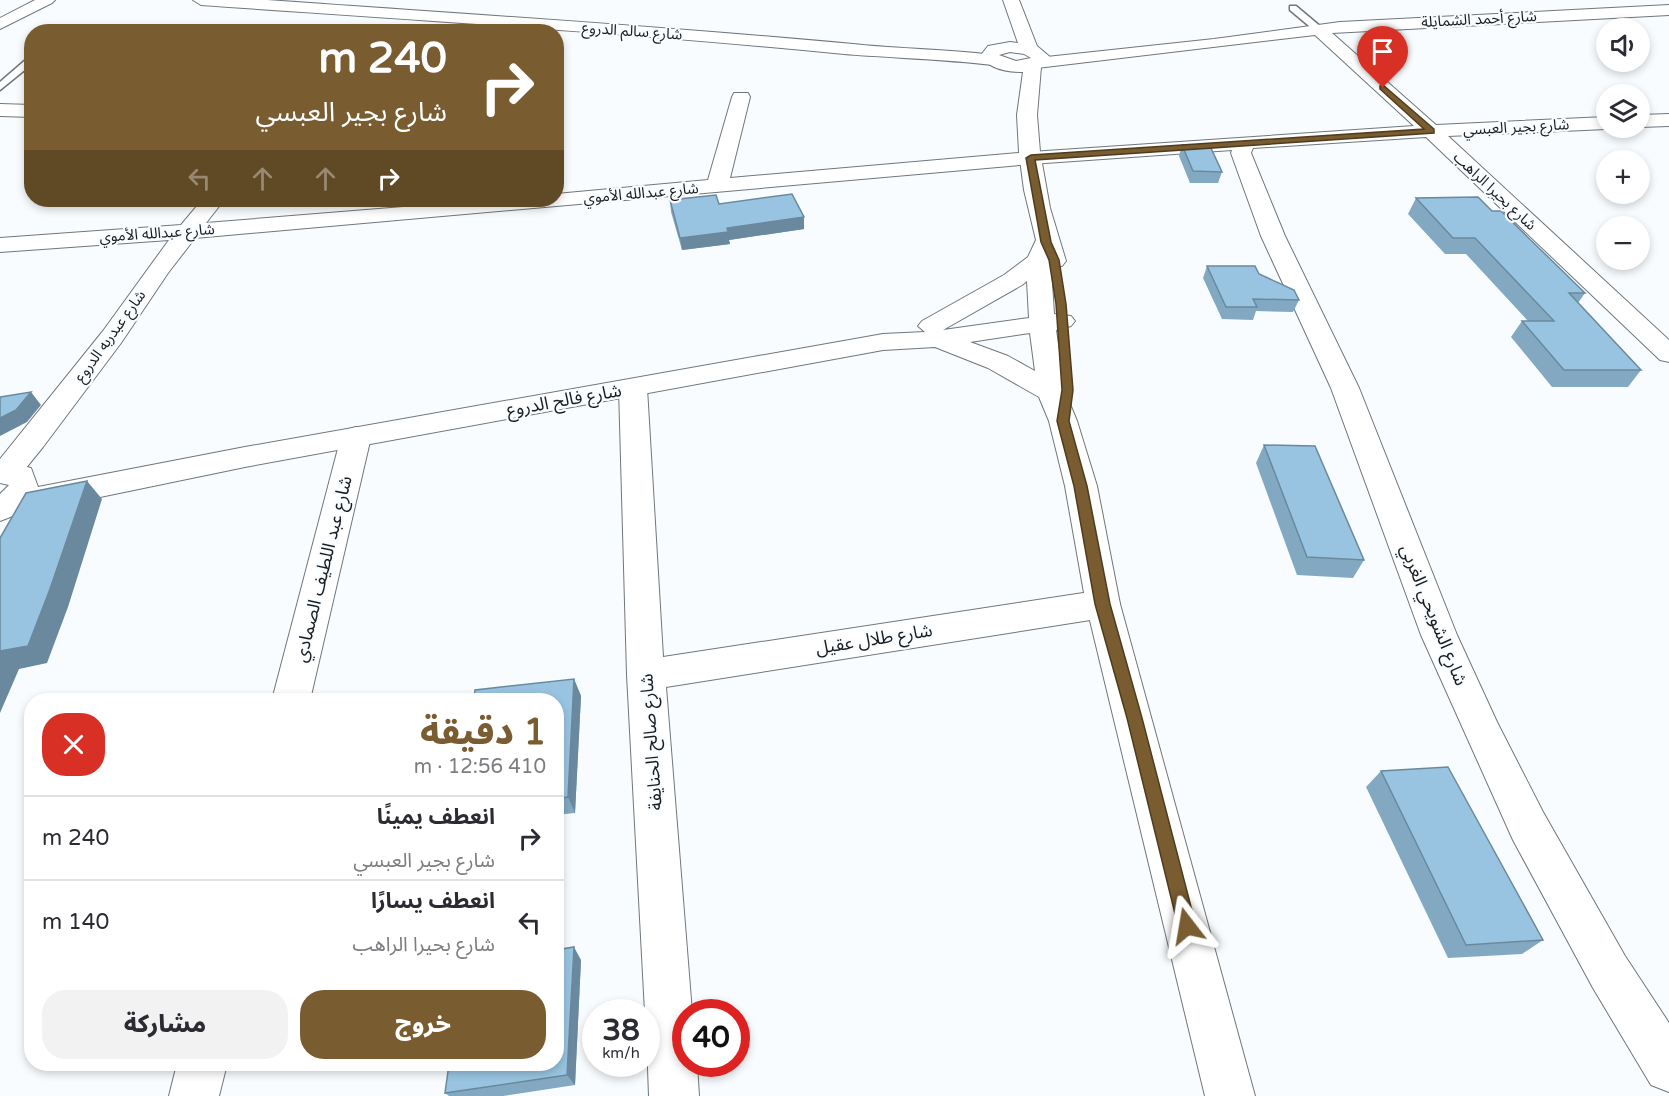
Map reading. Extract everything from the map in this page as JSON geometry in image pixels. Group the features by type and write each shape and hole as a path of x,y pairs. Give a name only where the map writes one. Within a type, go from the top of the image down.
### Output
{"street":[{"path":"0,24 47,0"},
{"name":"شارع سالم الدروع","path":"201,0 497,24"},
{"path":"1005,0 996,55 1027,113"},
{"path":"1011,0 1034,57 1027,113 1051,314 1057,407 1081,486 1102,604 1134,718 1230,1096"},
{"path":"1453,5 1477,19"},
{"name":"شارع أحمد الشمايلة","path":"1034,57 1214,44 1318,29 1669,10"},
{"name":"شارع سالم الدروع","path":"564,29 892,52 996,55 1010,66 1034,57"},
{"name":"شارع بحيرا الراهب","path":"1318,29 1431,131 1669,354"},
{"path":"717,187 741,97"},
{"path":"0,110 24,111"},
{"path":"1650,121 1669,120"},
{"name":"شارع بجير العبسي","path":"1031,158 1245,144 1328,136 1596,123"},
{"name":"شارع الشويحي الغربي","path":"1245,144 1241,153 1273,236 1345,388 1439,635 1482,731 1534,837 1609,972 1669,1067"},
{"name":"شارع عبدالله الأموي","path":"564,197 717,187 1031,158"},
{"name":"شارع عبدربه الدروع","path":"8,488 33,440 112,337 158,268 208,207"},
{"name":"شارع عبدالله الأموي","path":"0,245 189,231 417,207"},
{"path":"934,333 1006,284 1042,252"},
{"name":"شارع فالح الدروع","path":"8,488 245,457 1051,314"},
{"path":"934,333 999,362 1057,407"},
{"name":"شارع صالح الحنايفة","path":"633,388 646,675 674,1096"},
{"name":"شارع عبد اللطيف الصمادي","path":"293,693 356,437"},
{"name":"شارع طلال عقيل","path":"646,675 1102,604"},
{"path":"194,1096 200,1071"}],"lane":[{"path":"1293,8 1318,29"},
{"path":"0,87 24,66"}],"building":[{"path":"1182,145 1210,146 1222,172 1193,171"},
{"path":"792,194 804,217 727,228 728,232 680,238 670,200 716,195 719,204"},
{"path":"1478,197 1492,211 1501,211 1585,293 1569,293 1641,370 1564,370 1522,321 1554,321 1475,238 1453,238 1416,198"},
{"path":"1207,266 1255,266 1259,274 1294,290 1299,300 1253,299 1257,307 1226,307"},
{"path":"31,392 16,410 0,418 0,397"},
{"path":"1264,445 1315,446 1364,560 1307,557"},
{"path":"87,481 28,646 0,651 0,538 26,493"},
{"path":"574,679 568,797 564,798 564,693 475,693 475,690"},
{"path":"1448,767 1543,940 1466,945 1381,771"},
{"path":"574,947 567,1075 445,1093 448,1071 564,1071 564,949"}],"route":[{"path":"1187,926 1134,718 1102,604 1081,486 1063,421 1068,390 1061,304 1054,260 1046,242 1031,158 1431,131 1383,88"}]}
